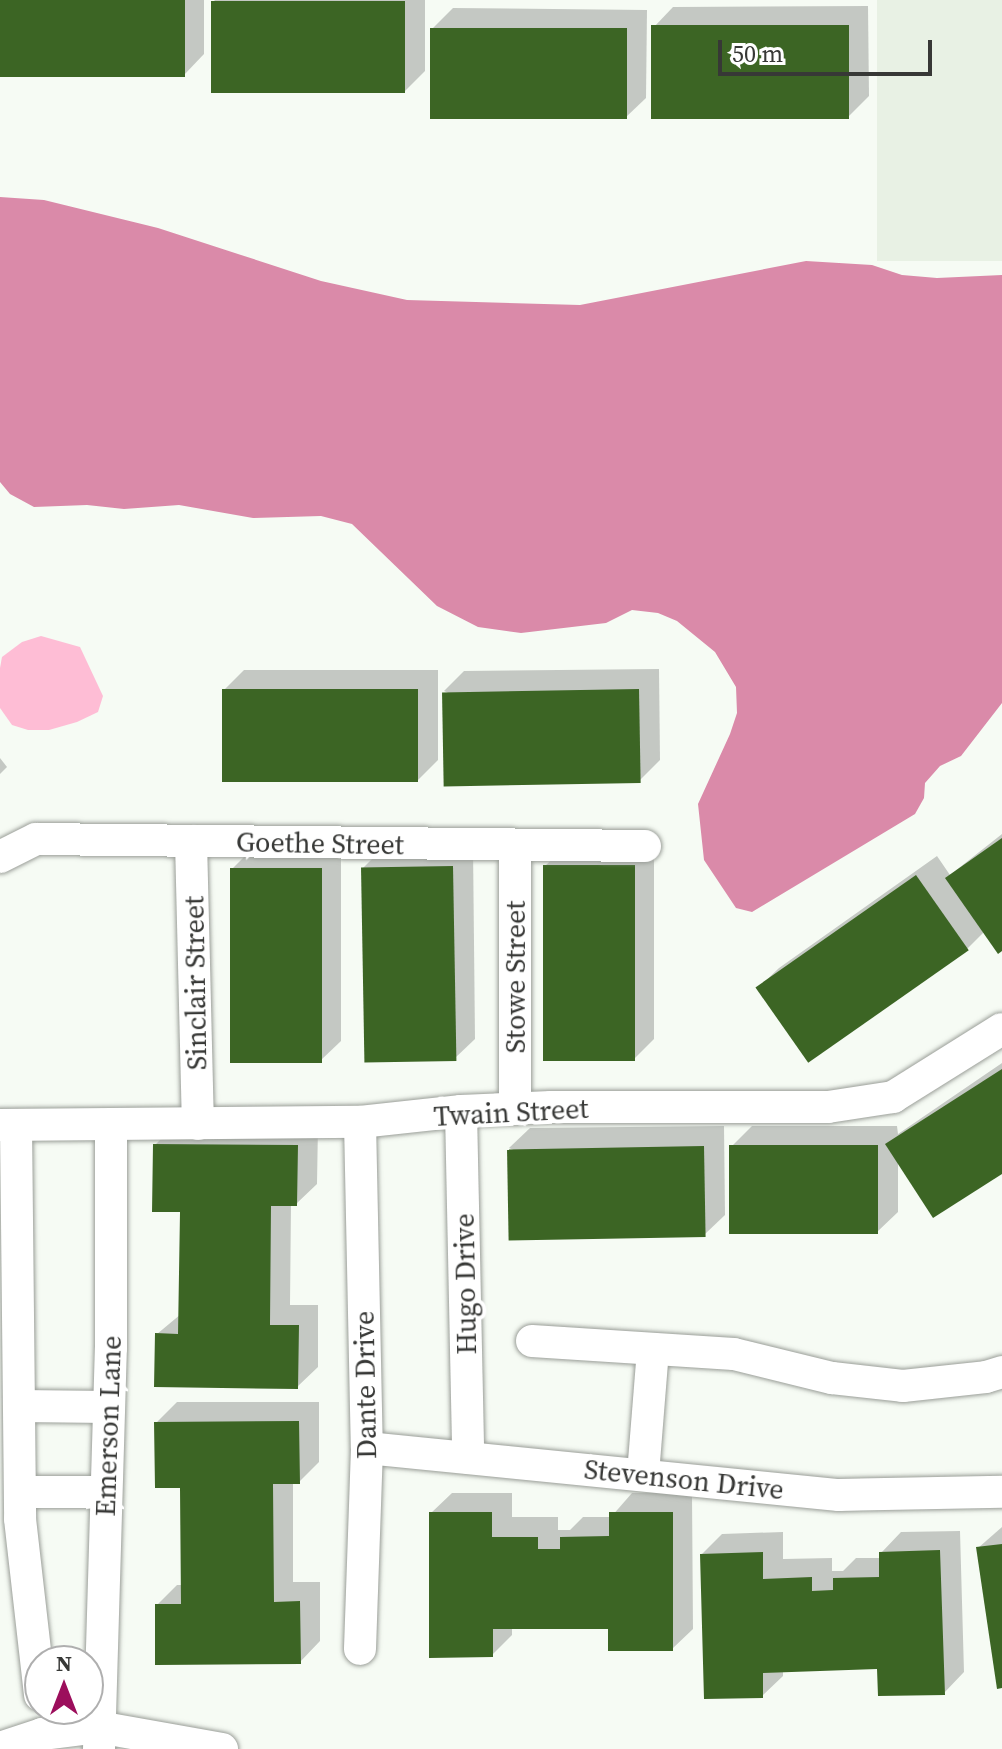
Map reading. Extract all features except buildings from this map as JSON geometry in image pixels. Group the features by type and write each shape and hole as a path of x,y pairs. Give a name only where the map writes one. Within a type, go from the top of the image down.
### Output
{"street":[{"name":"Goethe Street","path":"0,857 36,839 645,846"},
{"name":"Sinclair Street","path":"191,841 198,1124"},
{"name":"Stowe Street","path":"515,846 515,1109"},
{"name":"Twain Street","path":"8,1125 360,1122 461,1111 515,1109 841,1105 893,1097 1002,1029"},
{"name":"Hugo Drive","path":"461,1111 468,1458"},
{"name":"Dante Drive","path":"360,1122 367,1448 360,1649"},
{"path":"8,1125 20,1492 35,1645"},
{"name":"Emerson Lane","path":"99,1738 109,1407 111,1125"},
{"path":"532,1341 734,1354 832,1378 903,1386 986,1377 1002,1372"},
{"path":"643,1474 653,1349"},
{"path":"19,1406 109,1407"},
{"name":"Stevenson Drive","path":"367,1448 839,1495 1002,1492"},
{"path":"20,1492 106,1492"},
{"path":"0,1748 42,1731 222,1749"}],"shaded area":[{"path":"877,0 1002,0 1002,261 877,261"},
{"path":"0,197 44,200 158,228 321,281 407,300 580,305 806,261 872,265 902,275 937,278 1002,275 1002,703 961,756 940,766 925,783 924,798 915,814 752,912 736,908 704,860 698,804 737,713 736,687 715,652 677,621 658,613 632,610 606,623 521,633 478,627 437,606 352,524 321,516 253,518 179,505 124,509 87,505 34,507 10,494 0,482"},
{"path":"41,636 80,647 103,696 98,712 49,730 28,730 12,725 0,708 2,657 22,642"}]}
